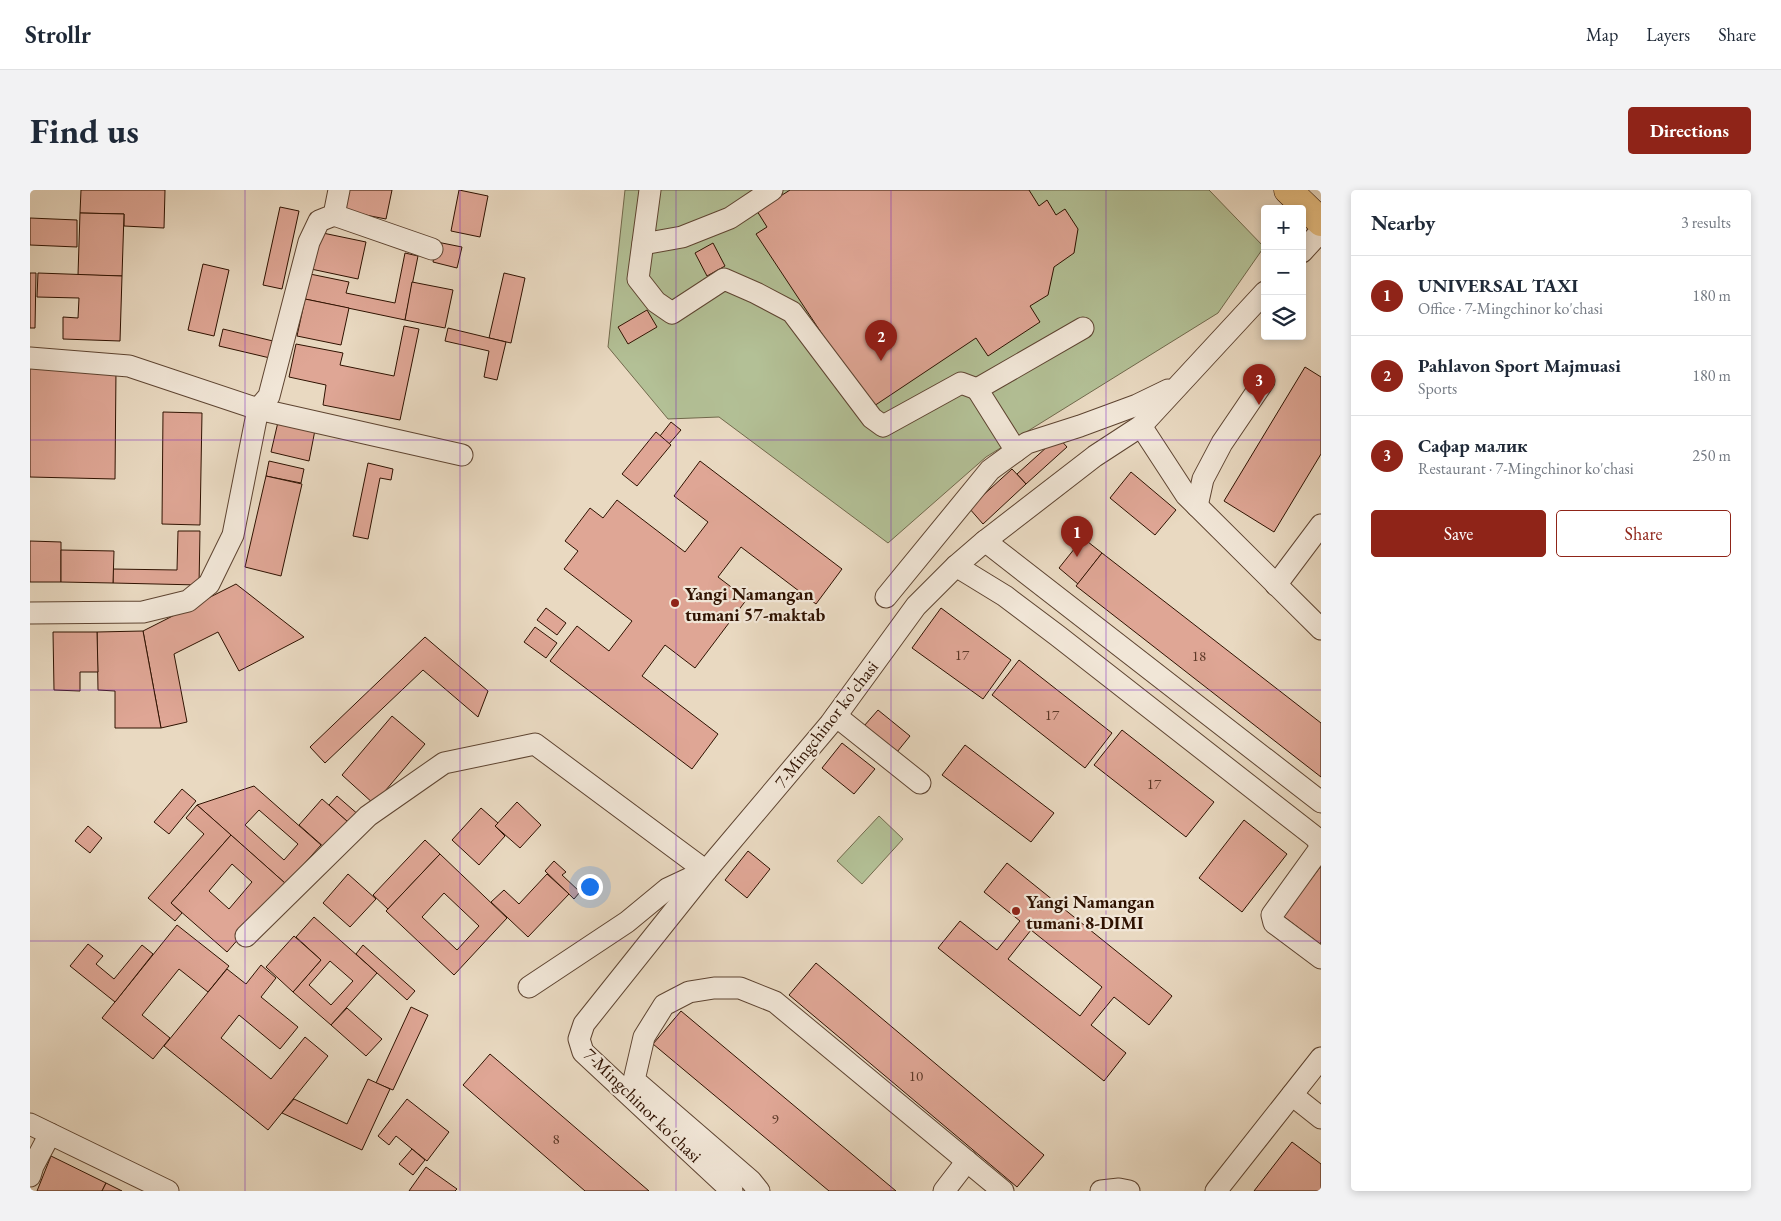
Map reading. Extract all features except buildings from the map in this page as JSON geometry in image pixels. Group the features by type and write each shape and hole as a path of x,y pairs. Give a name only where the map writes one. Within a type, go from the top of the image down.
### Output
{"main road":[{"path":"1288,190 1321,222"}],"street":[{"path":"334,215 338,190"},
{"path":"650,190 638,279 656,302 672,313 724,279 792,312 872,418 883,426 961,383 977,390 1016,451"},
{"path":"643,244 682,237 730,218 772,190"},
{"path":"30,613 143,612 188,601 209,584 233,535 258,408 269,396 309,242 319,221 334,215 432,249"},
{"path":"1304,250 1321,231"},
{"name":"7-Mingchinor ko'chasi","path":"732,1191 583,1052 579,1039 584,1024 706,871 836,716 916,606 956,566 985,541 1095,456 1141,426 1262,295"},
{"path":"977,390 1083,328"},
{"path":"30,358 130,366 258,408 462,456"},
{"path":"1197,506 1203,478 1218,450 1264,381"},
{"path":"886,596 990,470 1027,443 1137,406 1179,384"},
{"path":"1141,426 1186,495 1321,629"},
{"path":"1276,585 1321,525"},
{"path":"985,541 1321,802"},
{"path":"956,566 1005,596 1058,636 1315,837 1321,846 1272,915 1274,923 1321,958"},
{"path":"836,716 920,783"},
{"path":"246,936 368,816 444,763 535,744 706,871 667,889 627,922 529,987"},
{"path":"759,1191 752,1181 634,1080 644,1038 664,1005 689,992 714,988 740,988 775,1002 1002,1191"},
{"path":"1216,1191 1321,1058"},
{"path":"1292,1095 1317,1107"},
{"path":"30,1124 168,1191"},
{"path":"31,1170 50,1134"},
{"path":"944,1191 967,1162"},
{"path":"1101,1191 1129,1191"}],"green space":[{"path":"625,190 1209,190 1261,244 1261,251 1218,313 986,457 888,543 719,417 668,419 608,347"},
{"path":"879,816 903,839 862,884 837,861"}],"place":[{"name":"Pahlavon Sport Majmuasi","path":"881,361"},
{"name":"Сафар малик","path":"1259,405"},
{"name":"UNIVERSAL TAXI","path":"1077,557"},
{"name":"Yangi Namangan tumani 57-maktab","path":"675,603"},
{"name":"Yangi Namangan tumani 8-DIMI","path":"1016,911"}]}
